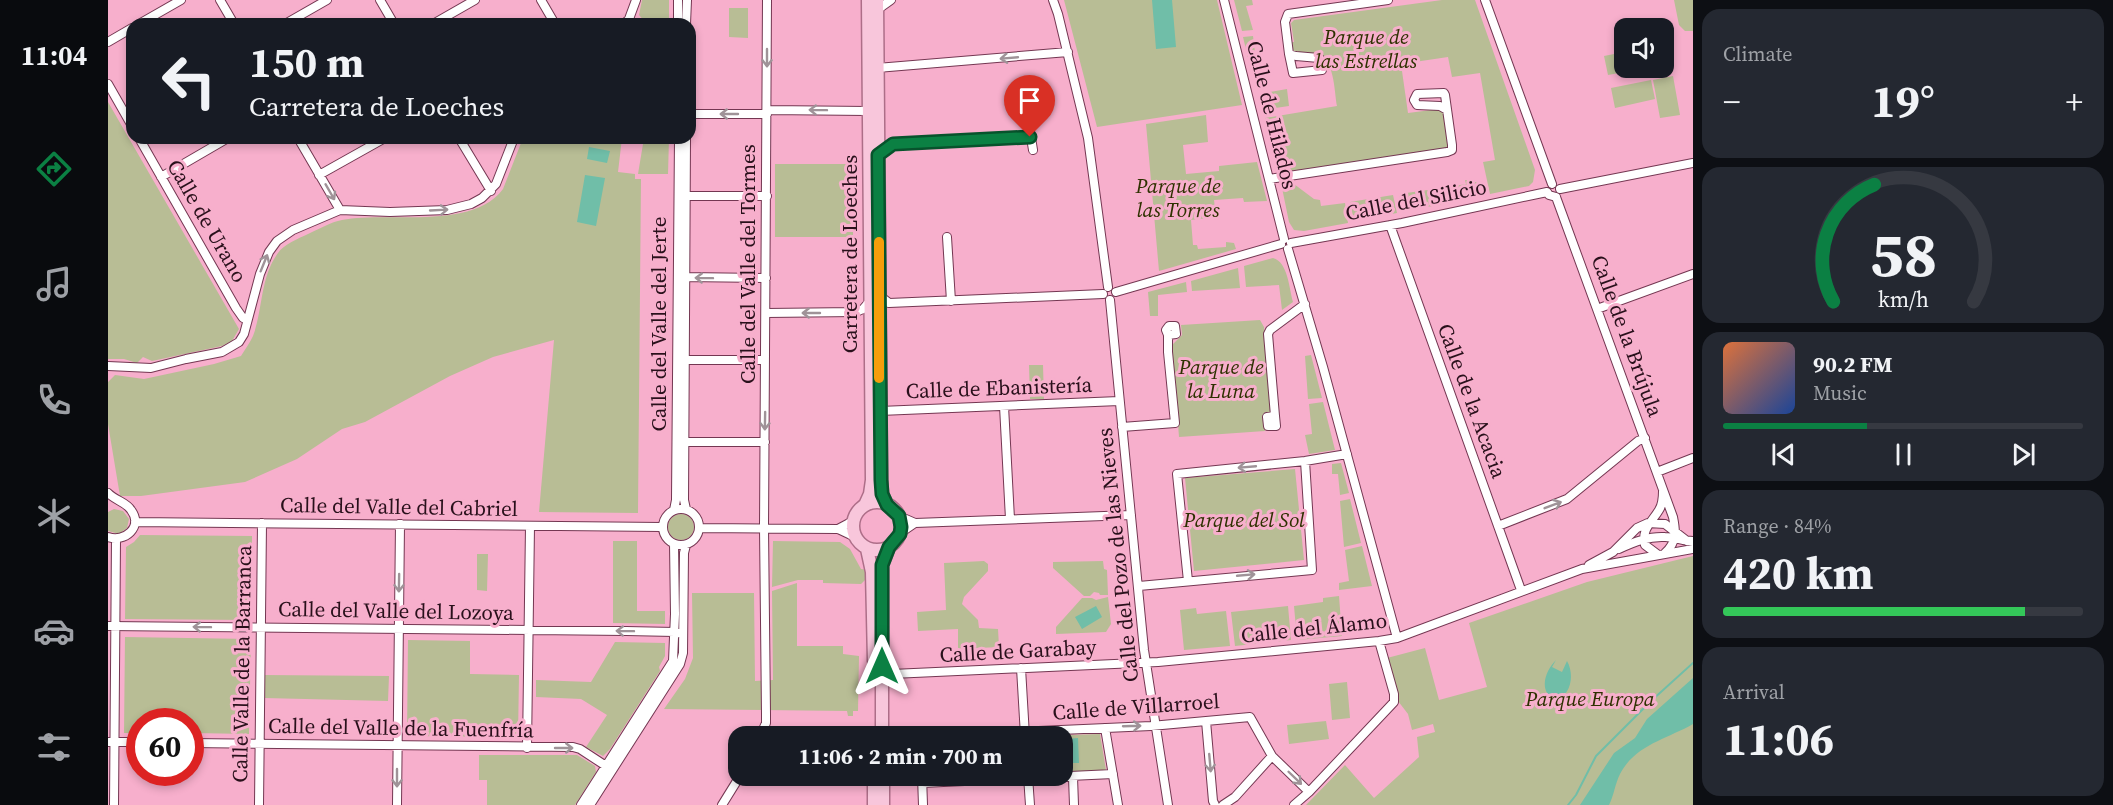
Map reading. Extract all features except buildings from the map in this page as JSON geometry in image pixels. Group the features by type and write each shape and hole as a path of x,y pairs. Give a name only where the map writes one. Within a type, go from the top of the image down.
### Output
{"main road":[{"name":"Carretera de Loeches","path":"865,505 870,494 872,480 870,323 880,303 868,111 868,0"},
{"name":"Carretera de Loeches","path":"877,5 881,480 882,494 887,505"},
{"path":"881,726 873,575 867,549 855,537 853,521 865,505 878,502 887,505 899,516 901,527 900,534 889,547 882,565 890,672 882,684 882,726"},
{"path":"867,549 881,550 889,547"},
{"path":"874,786 874,805"},
{"path":"883,786 883,805"}],"street":[{"path":"150,18 181,0"},
{"path":"220,0 230,18"},
{"path":"296,18 327,0"},
{"path":"380,0 390,18"},
{"path":"444,18 475,0"},
{"path":"541,0 552,18"},
{"path":"629,18 636,0"},
{"path":"678,0 678,18"},
{"path":"686,18 687,0"},
{"name":"Calle del Valle del Tormes","path":"765,726 767,0"},
{"path":"877,5 891,0"},
{"path":"766,313 856,312 880,303 1106,297 1105,288 1112,289 1088,138 1053,0"},
{"name":"Calle de Hilados","path":"1224,0 1286,244 1305,304 1397,638"},
{"path":"1289,54 1319,58 1323,62 1322,70 1293,73 1289,54 1286,16 1292,13 1388,0"},
{"path":"1485,0 1549,188 1558,186 1558,193 1693,163"},
{"path":"108,42 126,32"},
{"path":"877,68 1068,52"},
{"path":"108,84 126,108"},
{"path":"1269,179 1448,152 1452,150 1447,110"},
{"path":"696,114 868,111"},
{"path":"1028,119 1033,150"},
{"path":"878,134 893,144"},
{"path":"878,155 893,144 1030,137"},
{"name":"Calle de Urano","path":"142,144 236,308 243,318 247,319"},
{"path":"161,177 218,144"},
{"path":"302,144 340,210"},
{"path":"320,175 374,144"},
{"path":"463,144 491,191"},
{"path":"108,366 151,368 222,352 239,342 244,334 260,274 269,252 277,241 293,230 340,210 390,212 447,210 471,204 491,191 500,178 512,144"},
{"name":"Calle del Valle del Jerte","path":"674,510 678,144"},
{"name":"Calle del Valle del Jerte","path":"686,144 684,442 686,509"},
{"name":"Calle del Silicio","path":"1112,289 1286,244 1390,225 1549,188"},
{"name":"Calle de la Brújula","path":"1558,193 1597,309 1673,517 1675,534"},
{"path":"686,196 766,196"},
{"name":"Calle de la Acacia","path":"1390,225 1521,590"},
{"path":"948,237 951,301"},
{"path":"1597,309 1693,274"},
{"path":"685,277 766,278"},
{"name":"Calle del Pozo de las Nieves","path":"1106,297 1146,663 1168,805"},
{"path":"1275,416 1268,334 1270,330 1305,304"},
{"path":"856,312 870,323"},
{"path":"1122,427 1175,423 1167,345 1168,334"},
{"path":"685,360 765,360"},
{"name":"Calle de Ebanistería","path":"880,411 1119,401"},
{"path":"1004,406 1010,519"},
{"path":"1498,526 1567,500 1638,441 1645,438"},
{"path":"684,442 765,442"},
{"path":"1188,581 1177,474 1305,461 1347,454"},
{"path":"1657,472 1693,459"},
{"path":"1139,586 1312,570 1305,461"},
{"name":"Calle del Álamo","path":"1613,552 1637,528 1648,523 1656,514 1662,502 1663,489"},
{"path":"108,493 117,502 130,507 134,513 135,522 130,534 112,538 111,742 114,805"},
{"path":"108,504 117,502"},
{"path":"686,509 697,517 700,528 695,539 686,545 674,544 664,535 662,527 666,517 674,510 686,509"},
{"path":"899,516 915,523 1131,515"},
{"path":"700,528 838,528 853,521"},
{"name":"Calle del Valle del Cabriel","path":"135,522 662,527"},
{"path":"900,534 915,523"},
{"path":"1648,523 1665,524 1675,534 1690,541"},
{"name":"Calle del Álamo","path":"1644,539 1648,523"},
{"name":"Calle Valle de la Barranca","path":"259,805 262,524"},
{"path":"397,805 400,524"},
{"path":"527,748 530,526"},
{"path":"838,528 855,537"},
{"path":"1644,539 1648,549 1661,554 1671,547 1675,534"},
{"name":"Calle del Álamo","path":"1582,569 1613,552 1644,539 1675,534"},
{"path":"590,805 680,664 683,653 679,633 674,544"},
{"path":"581,805 674,661 679,633 686,545"},
{"name":"Calle del Álamo","path":"1146,663 1397,638 1582,569 1693,549"},
{"name":"Calle del Valle del Lozoya","path":"111,626 679,633"},
{"path":"1294,805 1394,702 1394,694 1379,641"},
{"name":"Calle de Garabay","path":"890,672 1146,663"},
{"path":"1022,668 1025,726"},
{"name":"Calle de Villarroel","path":"1073,730 1250,717 1272,756 1309,792"},
{"path":"1206,721 1215,805"},
{"path":"1105,728 1118,805"},
{"name":"Calle del Valle de la Fuenfría","path":"204,743 580,748 606,766"},
{"path":"1223,805 1235,797 1272,756"},
{"path":"1074,805 1073,777 1113,774"},
{"path":"722,805 734,786"},
{"path":"922,786 923,805"},
{"path":"1029,786 1030,805"}],"green space":[{"path":"642,0 669,0 669,18 642,18 639,15"},
{"path":"1064,0 1217,0 1242,105 1097,127"},
{"path":"1234,0 1252,0 1253,5 1246,6 1253,30 1242,31"},
{"name":"Parque de las Estrellas","path":"1442,0 1475,0 1535,170 1533,182 1529,186 1490,194 1483,162 1495,160 1480,73 1452,77 1448,57 1401,64 1408,113 1439,109 1444,111 1449,148 1278,173 1265,118 1337,106 1330,68 1322,57 1300,54 1292,49 1291,42 1294,42 1291,23 1294,20"},
{"path":"1674,0 1693,0 1693,31 1685,31 1679,25"},
{"path":"729,8 748,8 748,38 729,37"},
{"path":"1253,36 1257,69 1251,70 1243,37"},
{"path":"1614,54 1614,74 1608,75 1604,56"},
{"path":"1673,78 1680,115 1660,118 1653,80"},
{"path":"1651,80 1655,99 1615,108 1611,88"},
{"path":"1287,89 1289,106 1261,110 1261,107 1268,101 1270,92"},
{"path":"108,102 126,133 126,144 132,144 239,329 232,341 222,346 152,361 143,357 137,363 124,359 108,359"},
{"name":"Parque de las Torres","path":"1206,115 1208,142 1183,145 1186,174 1219,171 1219,166 1257,162 1267,201 1244,202 1243,198 1214,200 1216,217 1191,220 1193,245 1197,245 1198,249 1226,247 1226,242 1234,243 1236,249 1159,271 1146,124"},
{"path":"521,144 621,144 618,172 635,174 635,179 641,179 638,513 539,512 554,340 493,357 450,376 365,422 342,429 297,459 245,482 141,496 120,496 108,424 108,382 115,375 144,379 241,356 253,336 272,262 284,247 325,226 342,220 361,218 451,215 489,202 503,189"},
{"path":"643,144 669,144 668,174 638,174"},
{"path":"775,164 853,164 853,237 775,237"},
{"path":"1465,180 1476,182 1481,186 1483,189 1481,196 1451,201 1449,187 1466,184"},
{"path":"1290,181 1314,199 1320,200 1321,206 1345,203 1348,223 1304,231 1294,230 1289,222 1281,183"},
{"path":"1442,188 1445,204 1402,211 1399,194"},
{"path":"1393,195 1397,213 1354,221 1350,202"},
{"path":"1273,258 1278,260 1285,270 1293,302 1282,310 1279,285 1246,287 1244,266"},
{"path":"1238,268 1240,288 1192,291 1191,281"},
{"path":"1186,282 1187,292 1158,295 1158,316 1150,316 1148,292"},
{"name":"Parque de la Luna","path":"1260,320 1264,327 1272,412 1264,413 1265,431 1179,437 1172,345 1182,335 1181,325"},
{"path":"1311,355 1322,398 1308,399 1305,356"},
{"path":"1029,365 1043,365 1044,399 1030,399"},
{"path":"1323,402 1335,450 1309,454 1305,435 1312,434 1309,404"},
{"path":"1341,463 1349,493 1340,495 1338,474 1332,474 1332,464"},
{"name":"Parque del Sol","path":"1295,469 1304,560 1194,571 1185,478"},
{"path":"1350,499 1361,543 1344,547 1340,501"},
{"path":"114,509 123,511 129,519 127,528 119,534 108,531 108,512"},
{"path":"681,514 690,518 694,527 690,536 681,540 672,536 668,527 672,518"},
{"path":"140,535 252,536 251,620 125,619 126,547"},
{"path":"613,541 637,541 637,611 665,611 665,624 613,623"},
{"path":"773,541 840,542 850,549 861,569 868,570 867,578 861,584 798,580 772,587"},
{"path":"1362,546 1372,586 1339,590 1339,583 1349,581 1345,550"},
{"path":"477,554 488,554 487,591 477,590"},
{"name":"Parque Europa","path":"1693,556 1693,805 1306,805 1345,765 1374,798 1419,757 1417,737 1435,732 1433,724 1412,730 1408,714 1398,701 1387,658 1425,648 1439,700 1487,687 1469,623 1587,582"},
{"path":"984,561 988,564 988,571 964,597 962,604 978,620 979,628 998,629 999,647 958,649 958,629 918,631 917,612 946,610 944,563"},
{"path":"1103,561 1104,569 1107,570 1108,595 1094,592 1090,596 1084,596 1053,568 1053,562"},
{"path":"797,583 797,646 843,646 843,654 859,656 858,711 853,711 853,716 848,716 847,711 664,709 685,679 693,658 692,593 754,593 755,681 773,680 772,591"},
{"path":"1339,596 1342,636 1297,640 1294,606 1323,602 1323,598"},
{"path":"1108,597 1111,624 1106,632 1056,634 1056,627 1082,598 1096,600"},
{"path":"1288,606 1291,640 1235,646 1231,612"},
{"path":"1196,608 1197,614 1226,611 1230,646 1184,650 1180,610"},
{"path":"125,637 251,639 249,734 204,733 204,708 126,708 126,733 124,733"},
{"path":"408,640 470,641 470,674 519,675 518,737 407,736"},
{"path":"615,642 665,643 665,656 659,667 660,671 610,749 603,756 586,747 607,715 581,699 536,697 536,680 591,682"},
{"path":"264,675 389,676 388,701 264,698"},
{"path":"1347,682 1350,718 1332,720 1329,684"},
{"path":"1326,721 1329,739 1289,744 1287,725"},
{"path":"1100,734 1106,770 1073,772 1073,735"},
{"path":"479,755 577,755 595,766 596,772 575,805 487,805 487,780 479,780"}],"shaded area":[{"path":"1152,0 1172,0 1176,47 1156,49"},
{"path":"589,147 610,151 607,163 587,159"},
{"path":"585,175 605,178 596,226 577,222"},
{"path":"1096,606 1102,617 1082,629 1075,617"},
{"path":"1556,660 1552,667 1562,672 1567,661 1571,679 1564,695 1554,700 1546,690 1545,679"},
{"path":"1693,678 1693,724 1652,744 1634,756 1620,774 1609,805 1580,805 1614,753 1635,738 1647,719"},
{"path":"1073,738 1078,738 1079,763 1073,763"}],"waterway":[{"path":"1568,805 1576,795 1596,756 1693,663"}],"slow traffic":[{"path":"879,242 879,378"}],"route":[{"path":"882,666 882,565 889,547 897,540 901,527 899,516 887,505 882,494 881,480 878,155 893,144 1030,137"}]}
